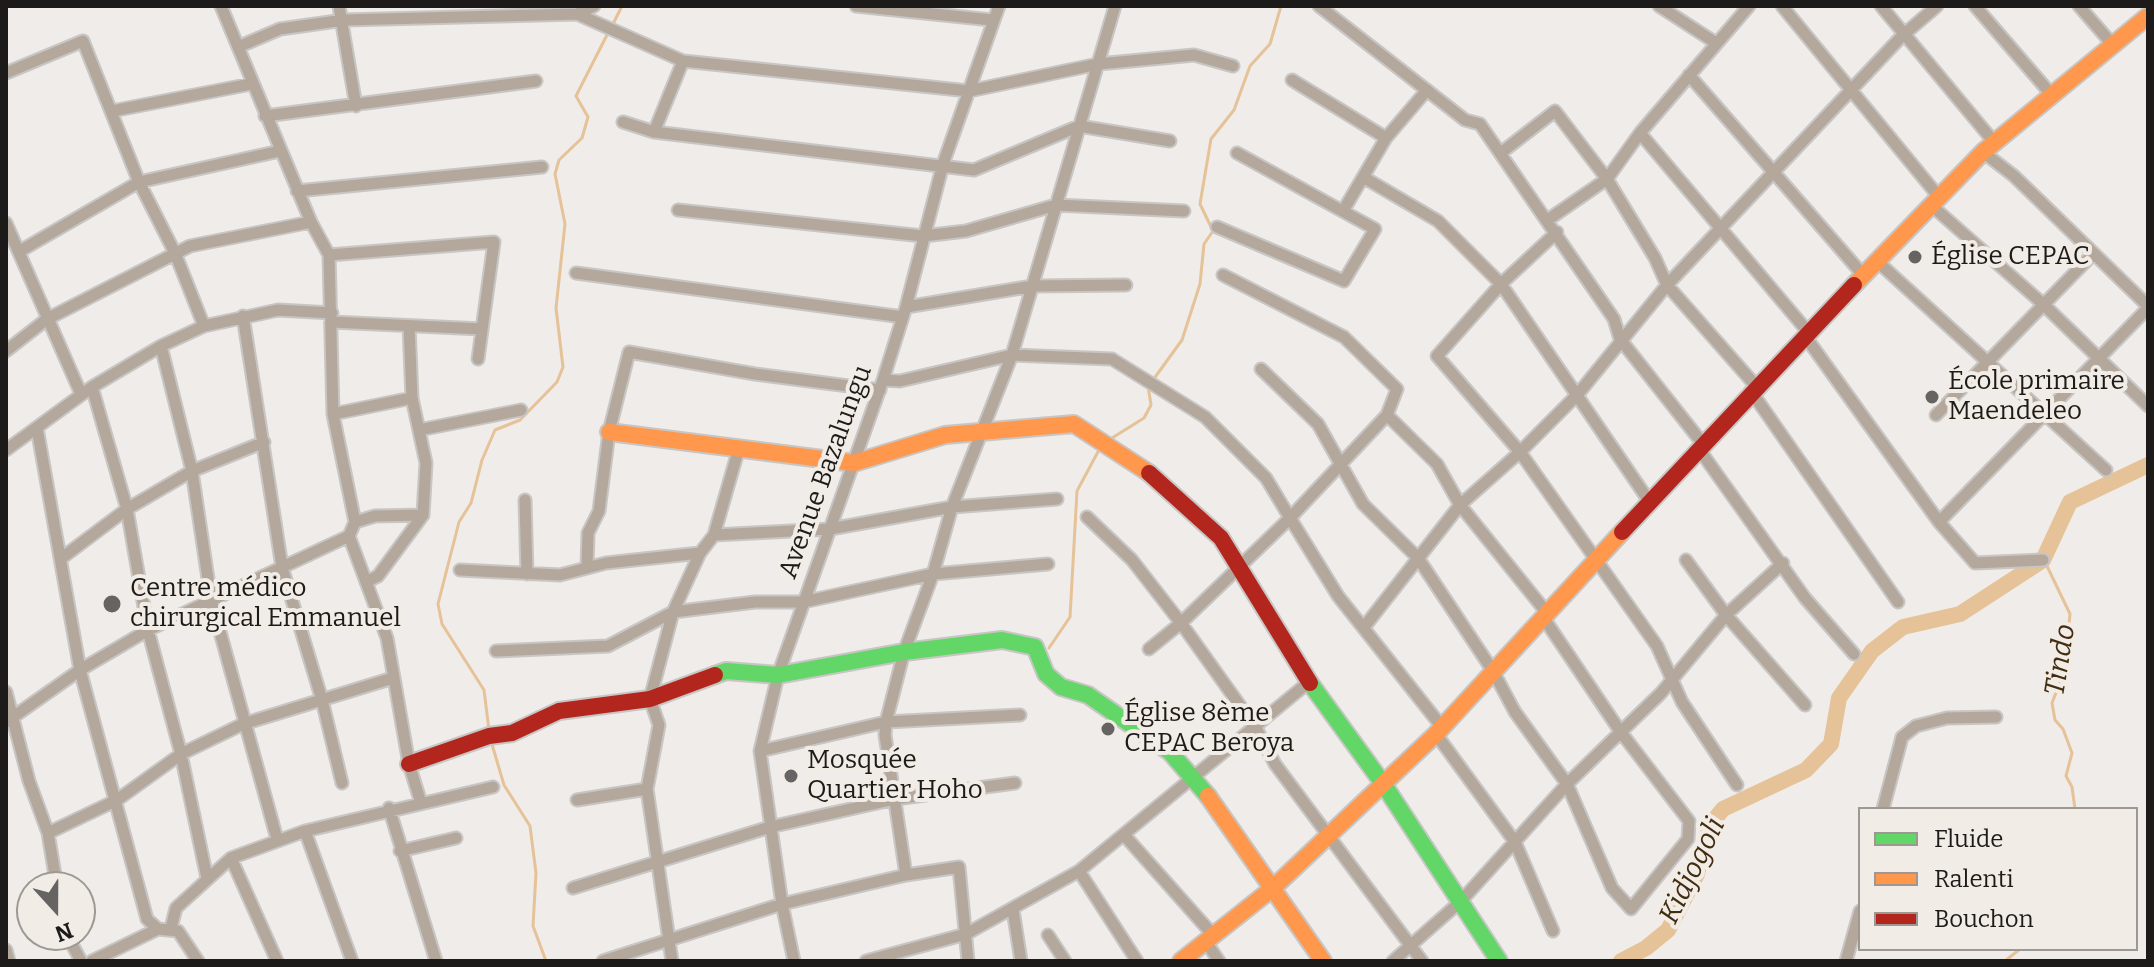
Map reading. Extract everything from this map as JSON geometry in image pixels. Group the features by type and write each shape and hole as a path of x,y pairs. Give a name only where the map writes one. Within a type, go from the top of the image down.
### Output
{"street":[{"path":"9,720 80,670 148,630 349,536 355,522 333,414 329,255 297,191 221,6"},
{"path":"339,6 344,20 356,106"},
{"path":"577,14 594,6"},
{"path":"856,6 992,20"},
{"name":"Avenue Bazalungu","path":"794,961 782,904 760,751 778,675 881,385 905,312 943,164 999,6"},
{"path":"906,875 886,722 904,652 933,574 952,507 1012,355 1115,6"},
{"path":"1319,6 1465,120 1480,124 1549,219 1614,319 1620,339 1701,447 1805,598 1854,654"},
{"path":"1659,6 1716,43"},
{"path":"1549,219 1607,179 1640,133 1749,6"},
{"path":"1782,6 1935,201 2148,406"},
{"path":"1881,6 1988,147 2148,307 1939,522"},
{"path":"1365,626 1460,505 1520,452 1578,394 1667,285 1902,36 1937,6"},
{"path":"1975,6 2050,93"},
{"path":"2079,6 2113,45"},
{"path":"238,47 280,29 344,20 487,11 577,14 683,61 969,91 1098,64 1194,55 1233,66"},
{"path":"1181,961 1273,888 1439,730 1754,389 1988,147 2050,93 2148,16"},
{"path":"6,55 9,71 83,41 139,182 175,253 204,326"},
{"path":"654,132 683,61"},
{"path":"1689,75 1864,276"},
{"path":"1292,80 1386,138"},
{"path":"265,116 536,81"},
{"path":"112,111 251,84"},
{"path":"1343,211 1386,138 1427,90"},
{"path":"1502,152 1555,111 1607,179 1655,258 1667,285 1754,389 1898,602"},
{"path":"623,122 654,132 974,170 1079,126 1170,141"},
{"path":"1640,133 1723,228 1807,335 1939,522 1975,563 2043,560"},
{"path":"20,251 139,182 280,151"},
{"path":"1217,227 1344,281 1375,229 1237,153"},
{"path":"297,191 542,167"},
{"path":"1363,177 1438,221 1501,284 1649,501"},
{"path":"678,210 923,236 966,231 1056,205 1184,211"},
{"path":"6,351 47,319 190,246 311,222"},
{"path":"6,223 47,319 86,390 127,509 148,630 181,754 207,878"},
{"path":"1557,232 1501,284 1437,356 1520,452 1657,646 1674,676 1682,702 1737,785"},
{"path":"329,255 494,242 478,359"},
{"path":"1936,415 2093,254"},
{"path":"1878,262 1985,363 2106,470"},
{"path":"576,273 905,312 1033,286 1126,285"},
{"path":"1149,649 1181,623 1290,518 1387,415 1397,389 1344,337 1223,275"},
{"path":"6,450 86,390 161,346 204,326 243,316 278,310 409,326 482,329"},
{"path":"243,316 282,567 322,700 342,783"},
{"path":"366,582 378,576 423,515 426,463 412,398 409,326"},
{"path":"161,346 192,471 211,599 277,839"},
{"path":"587,568 588,533 599,511 609,432 629,352 755,374 881,385 1012,355 1112,359 1205,417 1266,478 1338,596 1365,626 1515,842 1553,931"},
{"path":"1261,369 1318,424 1363,504 1418,558 1493,671 1515,712 1567,784 1612,888 1631,909 1688,839 1689,821 1620,731 1545,615 1460,505 1437,464 1387,415"},
{"path":"333,414 412,398"},
{"path":"419,430 521,410"},
{"path":"609,432 854,463 945,435 1074,424 1138,463 1221,538 1309,682 1384,785 1499,961"},
{"path":"37,428 63,557 80,670 147,919 158,929"},
{"path":"63,557 127,509 192,471 264,442"},
{"path":"672,961 655,864 647,789 659,725 650,699 673,612 700,553 714,535 739,448"},
{"path":"714,535 830,529 952,507 1057,499"},
{"path":"525,500 527,574"},
{"path":"355,522 375,516 423,515"},
{"path":"1087,517 1132,560 1181,623 1256,728 1275,764 1331,835 1422,961"},
{"path":"349,536 387,638 409,764 421,803"},
{"path":"460,570 560,575 587,568 700,553"},
{"path":"1686,560 1726,615 1805,705"},
{"path":"1393,961 1461,901 1567,784 1674,676 1726,615 1783,563"},
{"path":"496,651 608,646 673,612 755,602 803,602 933,574 1048,564"},
{"path":"409,764 489,736 512,733 559,711 650,699 726,671 778,675 904,652 1002,640 1035,647 1046,674 1061,687 1088,695 1170,752 1193,777 1323,961"},
{"path":"48,833 117,800 181,754 243,724 393,678"},
{"path":"866,961 966,934 1079,871 1309,682"},
{"path":"6,692 9,720 48,833 54,871"},
{"path":"760,751 886,722 1020,715"},
{"path":"1884,807 1902,737 1916,726 1947,718 1996,717"},
{"path":"573,888 770,827 895,799 1015,783"},
{"path":"171,928 176,908 231,858 277,839 389,808 493,787"},
{"path":"577,800 647,789"},
{"path":"389,808 436,961"},
{"path":"305,831 352,961"},
{"path":"1125,836 1210,939 1219,961"},
{"path":"400,851 456,838"},
{"path":"231,858 277,961"},
{"path":"603,961 782,904 906,875 959,867 968,961"},
{"path":"1079,871 1137,961"},
{"path":"1013,910 1021,961"},
{"path":"1846,961 1858,918"},
{"path":"92,961 158,929 171,928 178,931 198,961"},
{"path":"1048,935 1065,961"},
{"path":"6,950 9,961"}],"waterway":[{"path":"613,24 622,6"},
{"path":"1153,380 1182,340 1200,284 1204,244 1213,231 1200,204 1211,139 1234,110 1250,66 1270,44 1281,6"},
{"path":"489,730 484,690 442,624 438,604 459,522 471,503 482,460 495,430 520,420 557,382 563,367 556,308 565,224 555,174 559,160 582,138 588,117 576,96 609,31"},
{"path":"1112,438 1144,418 1151,405 1148,386"},
{"path":"1049,648 1070,617 1077,491 1100,448"},
{"name":"Kidjogoli","path":"1621,961 1646,948 1668,930 1697,874 1710,825 1723,809 1806,770 1831,744 1839,698 1872,651 1903,627 1960,614 2043,560 2070,502 2148,465"},
{"name":"Tindo","path":"2045,562 2070,614 2064,672 2052,703 2055,720 2063,729 2072,753 2066,776 2072,787 2075,807"},
{"path":"491,741 504,785 530,826 536,873 533,926 546,961"},
{"name":"Tindo","path":"2005,961 2018,951"}],"traffic: fast":[{"path":"715,675 726,671 778,675 904,652 1002,640 1035,647 1046,674 1061,687 1088,695 1170,752 1208,796"},
{"path":"1310,683 1384,785 1499,961"}],"traffic: slow":[{"path":"1854,285 1983,152 2148,16"},
{"path":"609,432 854,463 945,435 1074,424 1149,473"},
{"path":"1181,961 1273,888 1436,734 1622,532"},
{"path":"1208,796 1323,961"}],"traffic: jam":[{"path":"1622,532 1854,285"},
{"path":"1149,473 1221,538 1310,683"},
{"path":"409,764 489,736 512,733 559,711 650,699 715,675"}],"place":[{"name":"Église CEPAC","path":"1915,257"},
{"name":"École primaire Maendeleo","path":"1932,397"},
{"name":"Centre médico chirurgical Emmanuel","path":"112,604"},
{"name":"Église 8ème CEPAC Beroya","path":"1108,729"},
{"name":"Mosquée Quartier Hoho","path":"791,776"}]}
